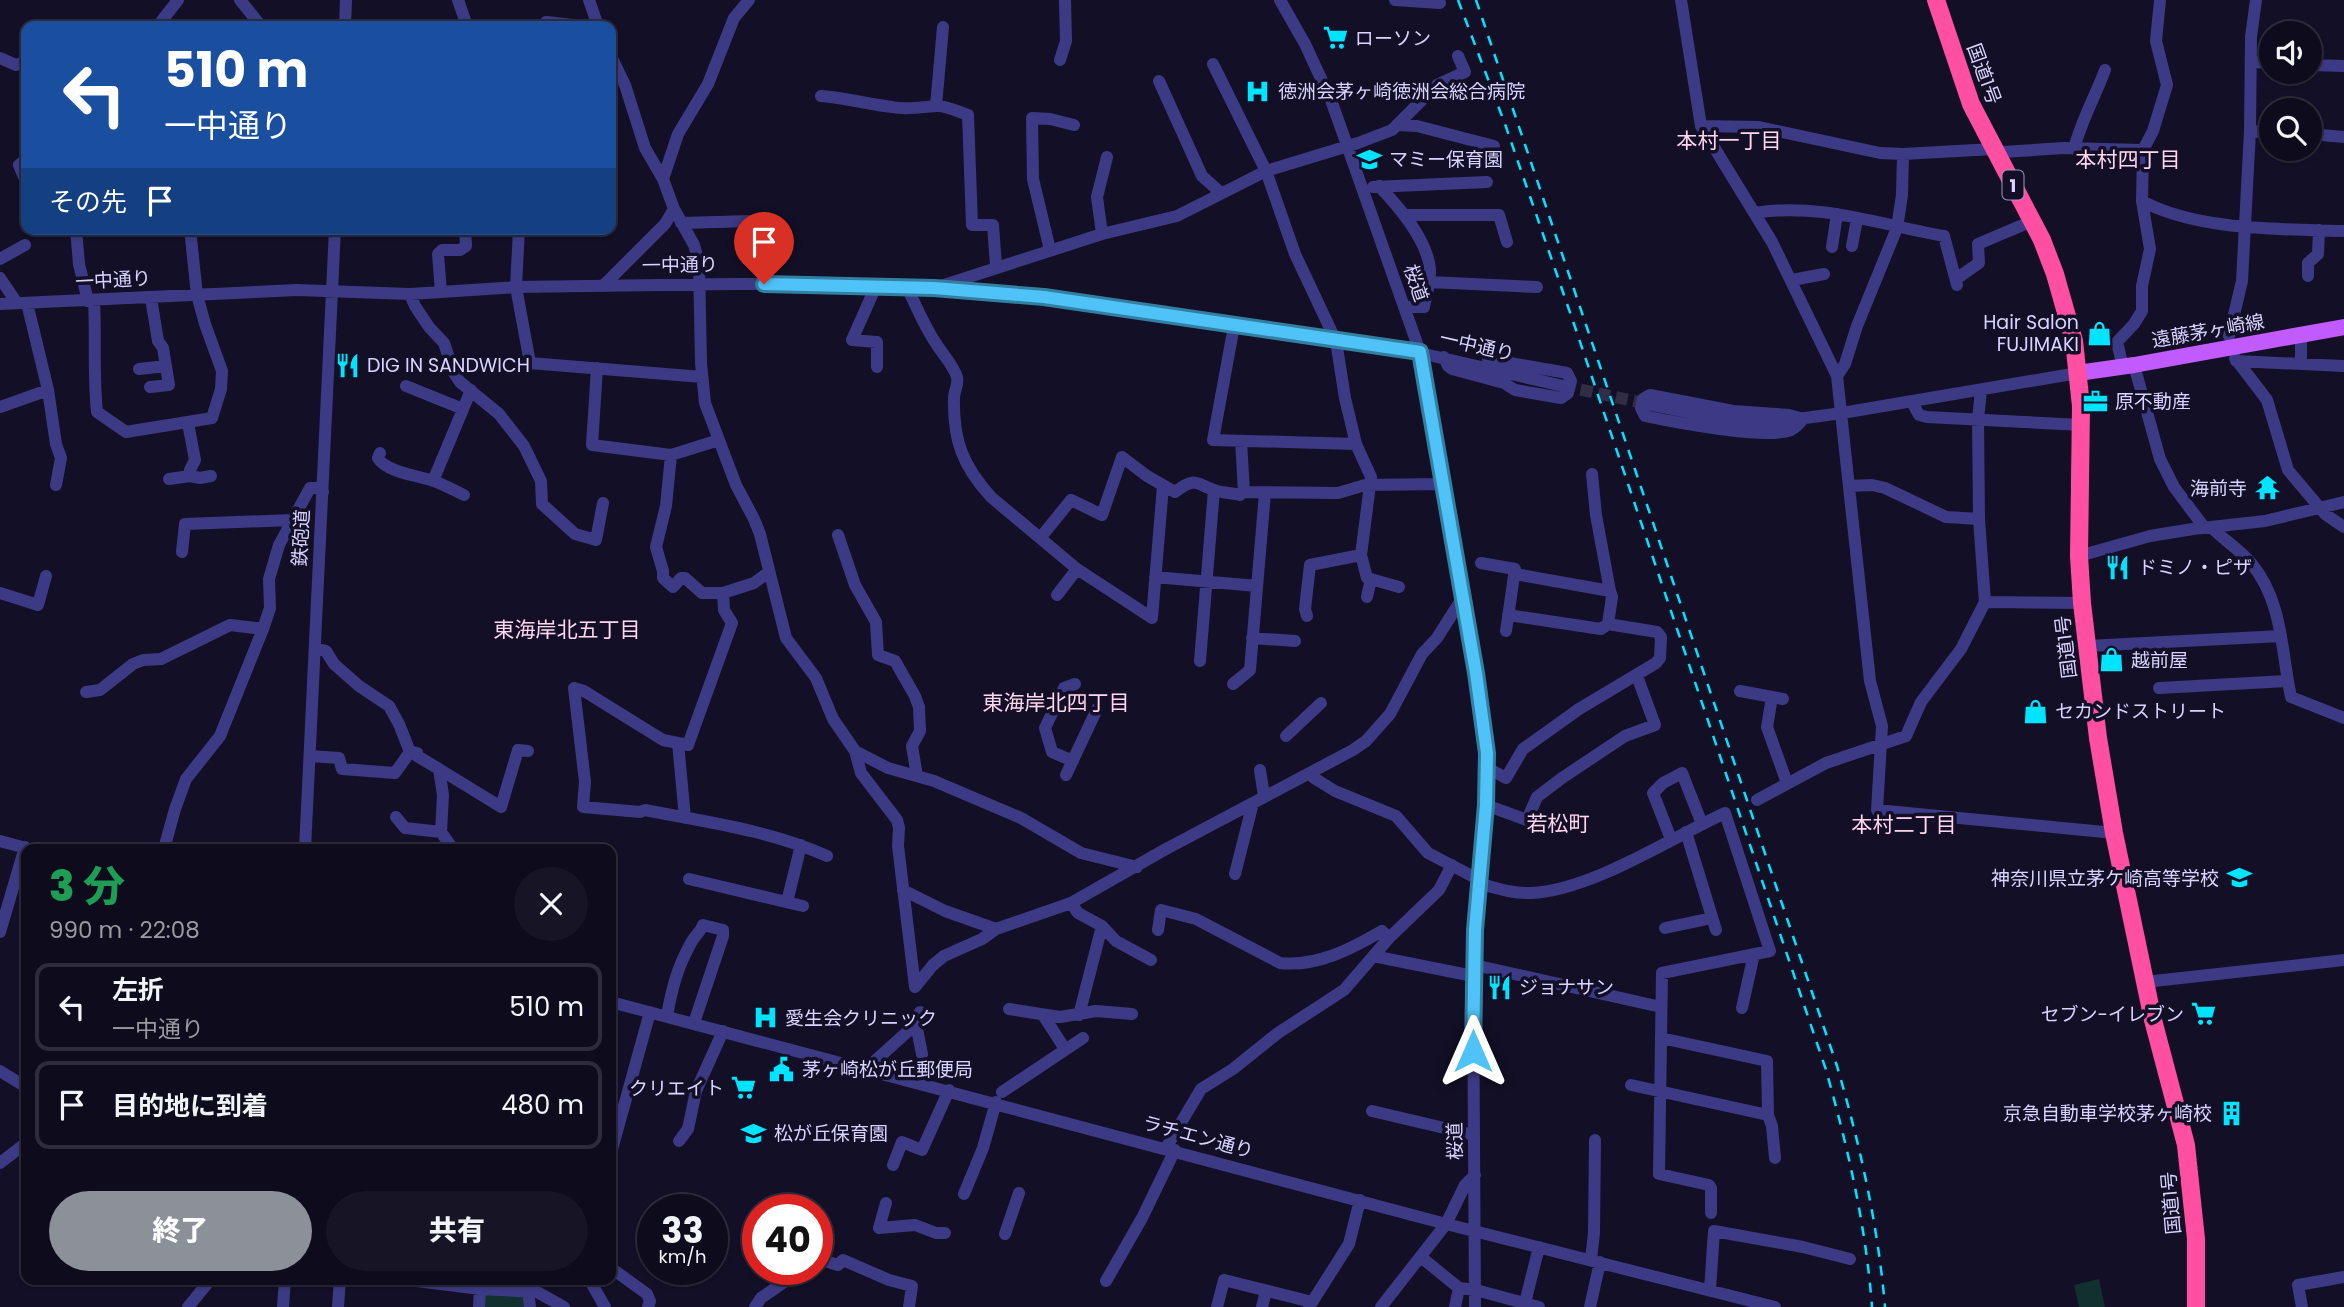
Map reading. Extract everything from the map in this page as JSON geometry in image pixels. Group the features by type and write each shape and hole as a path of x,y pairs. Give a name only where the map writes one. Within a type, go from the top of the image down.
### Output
{"highway":[{"name":"国道1号","path":"1936,0 1971,104 2032,221 2056,274 2074,341 2081,425 2079,556 2098,738 2114,833 2145,982 2186,1145 2196,1239 2196,1307"}],"main road":[{"name":"遠藤茅ヶ崎線","path":"2078,373 2344,327"}],"street":[{"path":"161,21 178,0"},
{"path":"240,0 257,21"},
{"path":"345,21 346,0"},
{"path":"458,0 465,21"},
{"path":"589,0 596,21"},
{"path":"663,179 678,134 708,85 734,18 749,0"},
{"path":"1060,60 1066,41 1065,0"},
{"name":"桜道","path":"1280,0 1318,73 1348,146 1404,307 1432,355 1441,484 1485,728 1487,771 1473,971 1475,1307"},
{"path":"1395,0 1440,3"},
{"path":"1681,0 1701,125 1792,280 1837,376 1870,681 1881,715 1882,745 1877,810 2114,833"},
{"path":"2160,0 2156,41 2168,85 2153,131 2143,150 2141,201 2150,249 2142,286 2142,311 2118,342 2129,366 2160,458 2174,488 2207,527 2255,568 2275,606 2291,697 2344,718"},
{"path":"2229,337 2242,281 2251,37 2256,0"},
{"path":"936,106 943,27"},
{"path":"934,288 1102,234 1177,216 1266,171 1392,130 1437,85 1465,72 1458,56"},
{"path":"0,58 16,65 21,63"},
{"path":"2252,62 2259,62"},
{"path":"1213,64 1266,171 1295,254 1336,341 1356,444 1371,477 1361,555 1367,578 1399,587"},
{"path":"2322,65 2344,66"},
{"path":"616,66 625,85 645,148 694,245 701,284 700,326 705,402 736,485 754,519 786,638 816,678 833,719 855,751 861,773 897,820 900,828 898,846 915,987 938,960 996,929 1071,903 1258,800 1311,774 1366,741 1390,714 1422,654 1437,638 1463,597"},
{"path":"2074,149 2080,126 2105,70"},
{"path":"1159,80 1202,176 1221,193"},
{"path":"821,96 903,108 915,106 928,109 936,106 968,115 972,225 993,225 996,267"},
{"path":"1050,250 1032,179 1032,118 1074,125"},
{"path":"1397,125 1417,125 1494,146"},
{"path":"1701,125 1759,127 1860,150 1903,154 1994,149 2003,152 2143,150"},
{"path":"2249,131 2259,131"},
{"path":"2322,135 2344,137"},
{"path":"1837,376 1845,364 1857,326 1897,228 1902,195 1903,154"},
{"path":"1102,234 1097,197 1107,157"},
{"path":"1363,190 1487,182"},
{"path":"1379,187 1405,215 1426,253 1430,272 1424,307 1404,307"},
{"path":"2141,201 2178,216 2207,223 2344,231"},
{"path":"604,285 665,224 674,209"},
{"path":"1755,213 1801,209 1944,236 1957,282 1979,263 1979,244 2032,221"},
{"path":"1832,247 1837,214"},
{"path":"1405,215 1499,215 1507,242"},
{"path":"1852,246 1857,219"},
{"path":"681,223 752,221"},
{"path":"2308,276 2308,262 2318,254 2319,230"},
{"path":"77,235 79,264 91,300 97,340 94,386 97,412 126,432 212,418 221,389 222,371 197,295 191,235"},
{"name":"鉄砲道","path":"305,844 335,235"},
{"path":"441,292 438,254 442,250 460,250 466,246 465,235"},
{"path":"519,235 516,287 530,363 702,377"},
{"path":"0,259 25,245"},
{"path":"1792,280 1824,274"},
{"path":"0,278 22,303 48,390 56,444 61,458 56,485"},
{"path":"1429,282 1536,287"},
{"name":"一中通り","path":"0,304 297,290 410,293 516,287 701,284 934,288 1065,299 1432,355 1563,386"},
{"path":"876,286 852,340 877,342 877,368"},
{"path":"907,287 936,345 946,356 958,380 954,399 956,433 965,463 991,497 1077,569 1152,618 1163,486"},
{"path":"410,293 429,327 444,343 454,373 460,382 499,414 524,446 541,481 542,504 575,534 596,540 603,503"},
{"path":"150,387 169,385 151,298"},
{"path":"1234,326 1213,440 1356,444"},
{"path":"2301,335 2301,364"},
{"path":"1455,352 1567,373 1571,381 1568,393 1561,398 1515,390 1504,383 1452,369 1432,355 1455,352"},
{"path":"2344,366 2235,359 2267,400 2288,470 2325,514 2344,527"},
{"path":"139,369 166,366"},
{"path":"597,368 592,445 671,454 719,440"},
{"path":"1648,404 1737,421 1768,423 2078,373"},
{"path":"406,386 463,409"},
{"path":"0,407 48,390"},
{"path":"432,481 471,390"},
{"path":"1756,800 1826,763 1906,736 1921,702 1962,649 1986,602 1979,519 1978,419 1981,390"},
{"path":"1650,395 1733,411 1789,415 1803,419 1792,430 1759,432 1689,426 1645,416 1641,408 1643,399 1650,395"},
{"path":"1912,401 1919,415 2081,425"},
{"path":"188,423 195,460 190,475"},
{"path":"1241,441 1244,492"},
{"path":"380,453 378,458 381,463 464,495"},
{"path":"671,454 666,506 656,547 663,578 673,587 681,578 702,593 723,593 754,583 769,572"},
{"path":"1041,537 1071,500 1102,514 1122,457 1175,492 1187,483 1201,482 1214,490 1240,495 1244,492 1338,493 1365,485 1441,484"},
{"path":"1592,474 1596,515 1612,597 1608,624"},
{"path":"169,480 190,475 200,478 211,476"},
{"path":"1850,486 1872,485 1885,488 1946,517 1979,519"},
{"path":"165,844 181,790 192,771 220,736 263,629 270,608 269,579 279,545 310,488 323,492"},
{"path":"1200,661 1214,490"},
{"path":"1233,684 1250,670 1265,493"},
{"path":"2079,556 2150,536 2265,521 2344,502"},
{"path":"182,552 185,524 293,520"},
{"path":"838,535 855,585 876,622 878,655 895,660 919,707 920,731 912,746 917,776"},
{"path":"1307,616 1305,609 1310,565 1361,555"},
{"path":"1481,563 1515,569 1506,631"},
{"path":"1057,595 1077,569"},
{"path":"1515,575 1610,591"},
{"path":"0,593 38,605 46,576"},
{"path":"1155,577 1257,586"},
{"path":"1367,597 1371,579"},
{"path":"723,593 724,610 733,623 688,745 663,740 584,691 574,688 585,782 583,807 640,812 645,810 685,818 767,835 827,856"},
{"path":"1986,602 2082,603"},
{"path":"1487,771 1506,778 1523,749 1579,709 1637,676 1660,658 1661,637 1657,632 1608,624 1601,629 1508,615"},
{"path":"86,692 100,690 133,664 161,659 230,625 263,629"},
{"path":"2087,646 2281,636"},
{"path":"1252,638 1295,641"},
{"path":"315,648 326,651 334,664 388,706 399,724 410,752"},
{"path":"1486,805 1527,820 1538,797 1562,778 1625,736 1655,725 1637,676"},
{"path":"2159,688 2287,681"},
{"path":"1073,761 1052,752 1045,728 1064,688 1075,684"},
{"path":"1740,691 1777,698 1767,727 1787,783"},
{"path":"1286,736 1320,703"},
{"path":"1066,775 1097,709"},
{"path":"678,743 685,818"},
{"path":"410,752 501,807 518,750 528,751"},
{"path":"855,751 888,768 934,781 1021,818 1081,853 1137,867"},
{"path":"310,755 339,758 342,769 396,773 410,752"},
{"path":"439,769 443,795 441,832 449,844"},
{"path":"1235,874 1258,800 1260,770"},
{"path":"1671,839 1653,793 1663,783 1682,773 1702,824"},
{"path":"1311,774 1335,791 1396,816 1428,853 1478,880 1511,892 1540,892 1589,879 1725,813 1770,951 1662,973 1659,1174 1709,1185 1711,1213"},
{"path":"396,817 405,828 441,832"},
{"path":"1665,928 1714,924 1686,832"},
{"path":"0,841 21,846"},
{"path":"787,902 801,845"},
{"path":"1106,1281 1142,1218 1170,1149 1201,1089 1233,1069 1300,1018 1334,998 1438,890 1452,866"},
{"path":"0,932 21,869"},
{"path":"689,879 803,906"},
{"path":"904,890 973,923 996,929"},
{"path":"1071,903 1079,913 1102,926 1116,941 1152,960"},
{"path":"1158,930 1161,910 1184,915 1280,963 1290,964 1344,953 1382,931 1389,938"},
{"path":"667,1016 675,974 692,939 699,934 703,925 723,930 695,1023"},
{"path":"1079,1015 1102,926"},
{"path":"1742,1008 1754,954"},
{"path":"1373,956 1473,971 1661,1007"},
{"path":"2145,982 2344,960"},
{"name":"ラチエン通り","path":"616,1003 949,1090 999,1097 1170,1149 1446,1224 1775,1307"},
{"path":"1009,1009 1060,1017 1096,1011 1132,1014"},
{"path":"616,1135 650,1012"},
{"path":"1043,1014 1065,1049"},
{"path":"866,1069 918,1018 922,1054"},
{"path":"679,1141 688,1129 696,1091 723,1031"},
{"path":"964,1194 983,1148 999,1097 1083,1038"},
{"path":"1661,1038 1767,1061 1768,1115 1772,1126 1775,1157"},
{"path":"0,1070 21,1084"},
{"path":"1631,1085 1768,1115"},
{"path":"894,1165 902,1142 922,1150 949,1090"},
{"path":"1372,1111 1474,1135"},
{"path":"1590,1307 1595,1261 1595,1140"},
{"path":"0,1163 21,1147"},
{"path":"1381,1307 1422,1258 1446,1224 1465,1185 1475,1175"},
{"path":"1004,1234 1019,1193"},
{"path":"1217,1307 1224,1280 1311,1304 1349,1244 1360,1200"},
{"path":"886,1203 879,1227 915,1224 936,1233 945,1233"},
{"path":"1710,1290 1714,1231 1803,1247 1850,1259"},
{"path":"1524,1305 1539,1247"},
{"path":"1422,1258 1460,1288 1539,1307"},
{"path":"833,1263 838,1265 843,1260 889,1280 912,1286 909,1307"},
{"path":"616,1272 648,1294 648,1307"},
{"path":"2302,1307 2298,1285 2344,1277"},
{"path":"188,1307 206,1285"},
{"path":"283,1307 285,1285"},
{"path":"338,1307 340,1285"},
{"path":"469,1285 480,1289 537,1292 564,1307"},
{"path":"592,1285 605,1307"},
{"path":"755,1307 761,1298 780,1285"},
{"path":"1455,1307 1460,1288"},
{"path":"480,1289 480,1307"},
{"path":"528,1291 530,1307"},
{"path":"1262,1307 1266,1291"}],"green space":[{"path":"2099,1279 2105,1307 2079,1307 2074,1285"},
{"path":"486,1291 528,1296 528,1307 484,1307"}],"tunnel":[{"path":"1563,386 1648,404"}],"railway":[{"path":"1458,0 1505,124 1575,327 1826,1070 1855,1187 1872,1307"},
{"path":"1476,0 1837,1066 1867,1185 1885,1307"}],"place":[{"name":"ローソン","path":"1335,38"},
{"name":"徳洲会茅ヶ崎徳洲会総合病院","path":"1258,91"},
{"name":"マミー保育園","path":"1369,159"},
{"name":"Hair Salon FUJIMAKI","path":"2099,333"},
{"name":"DIG IN SANDWICH","path":"347,365"},
{"name":"原不動産","path":"2095,401"},
{"name":"海前寺","path":"2267,488"},
{"name":"ドミノ・ピザ","path":"2118,567"},
{"name":"越前屋","path":"2111,660"},
{"name":"セカンドストリート","path":"2035,711"},
{"name":"神奈川県立茅ケ崎高等学校","path":"2239,878"},
{"name":"ジョナサン","path":"1499,987"},
{"name":"セブン-イレブン","path":"2204,1014"},
{"name":"愛生会クリニック","path":"765,1018"},
{"name":"茅ヶ崎松が丘郵便局","path":"782,1069"},
{"name":"クリエイト","path":"744,1088"},
{"name":"京急自動車学校茅ヶ崎校","path":"2232,1113"},
{"name":"松が丘保育園","path":"754,1133"}],"district":[{"name":"本村一丁目","path":"1729,140"},
{"name":"本村四丁目","path":"2128,159"},
{"name":"東海岸北五丁目","path":"567,629"},
{"name":"東海岸北四丁目","path":"1056,702"},
{"name":"若松町","path":"1558,823"},
{"name":"本村二丁目","path":"1904,824"}],"route":[{"path":"764,284 934,288 1044,297 1420,352 1476,673 1487,753 1486,805 1475,930 1473,1051"}]}
